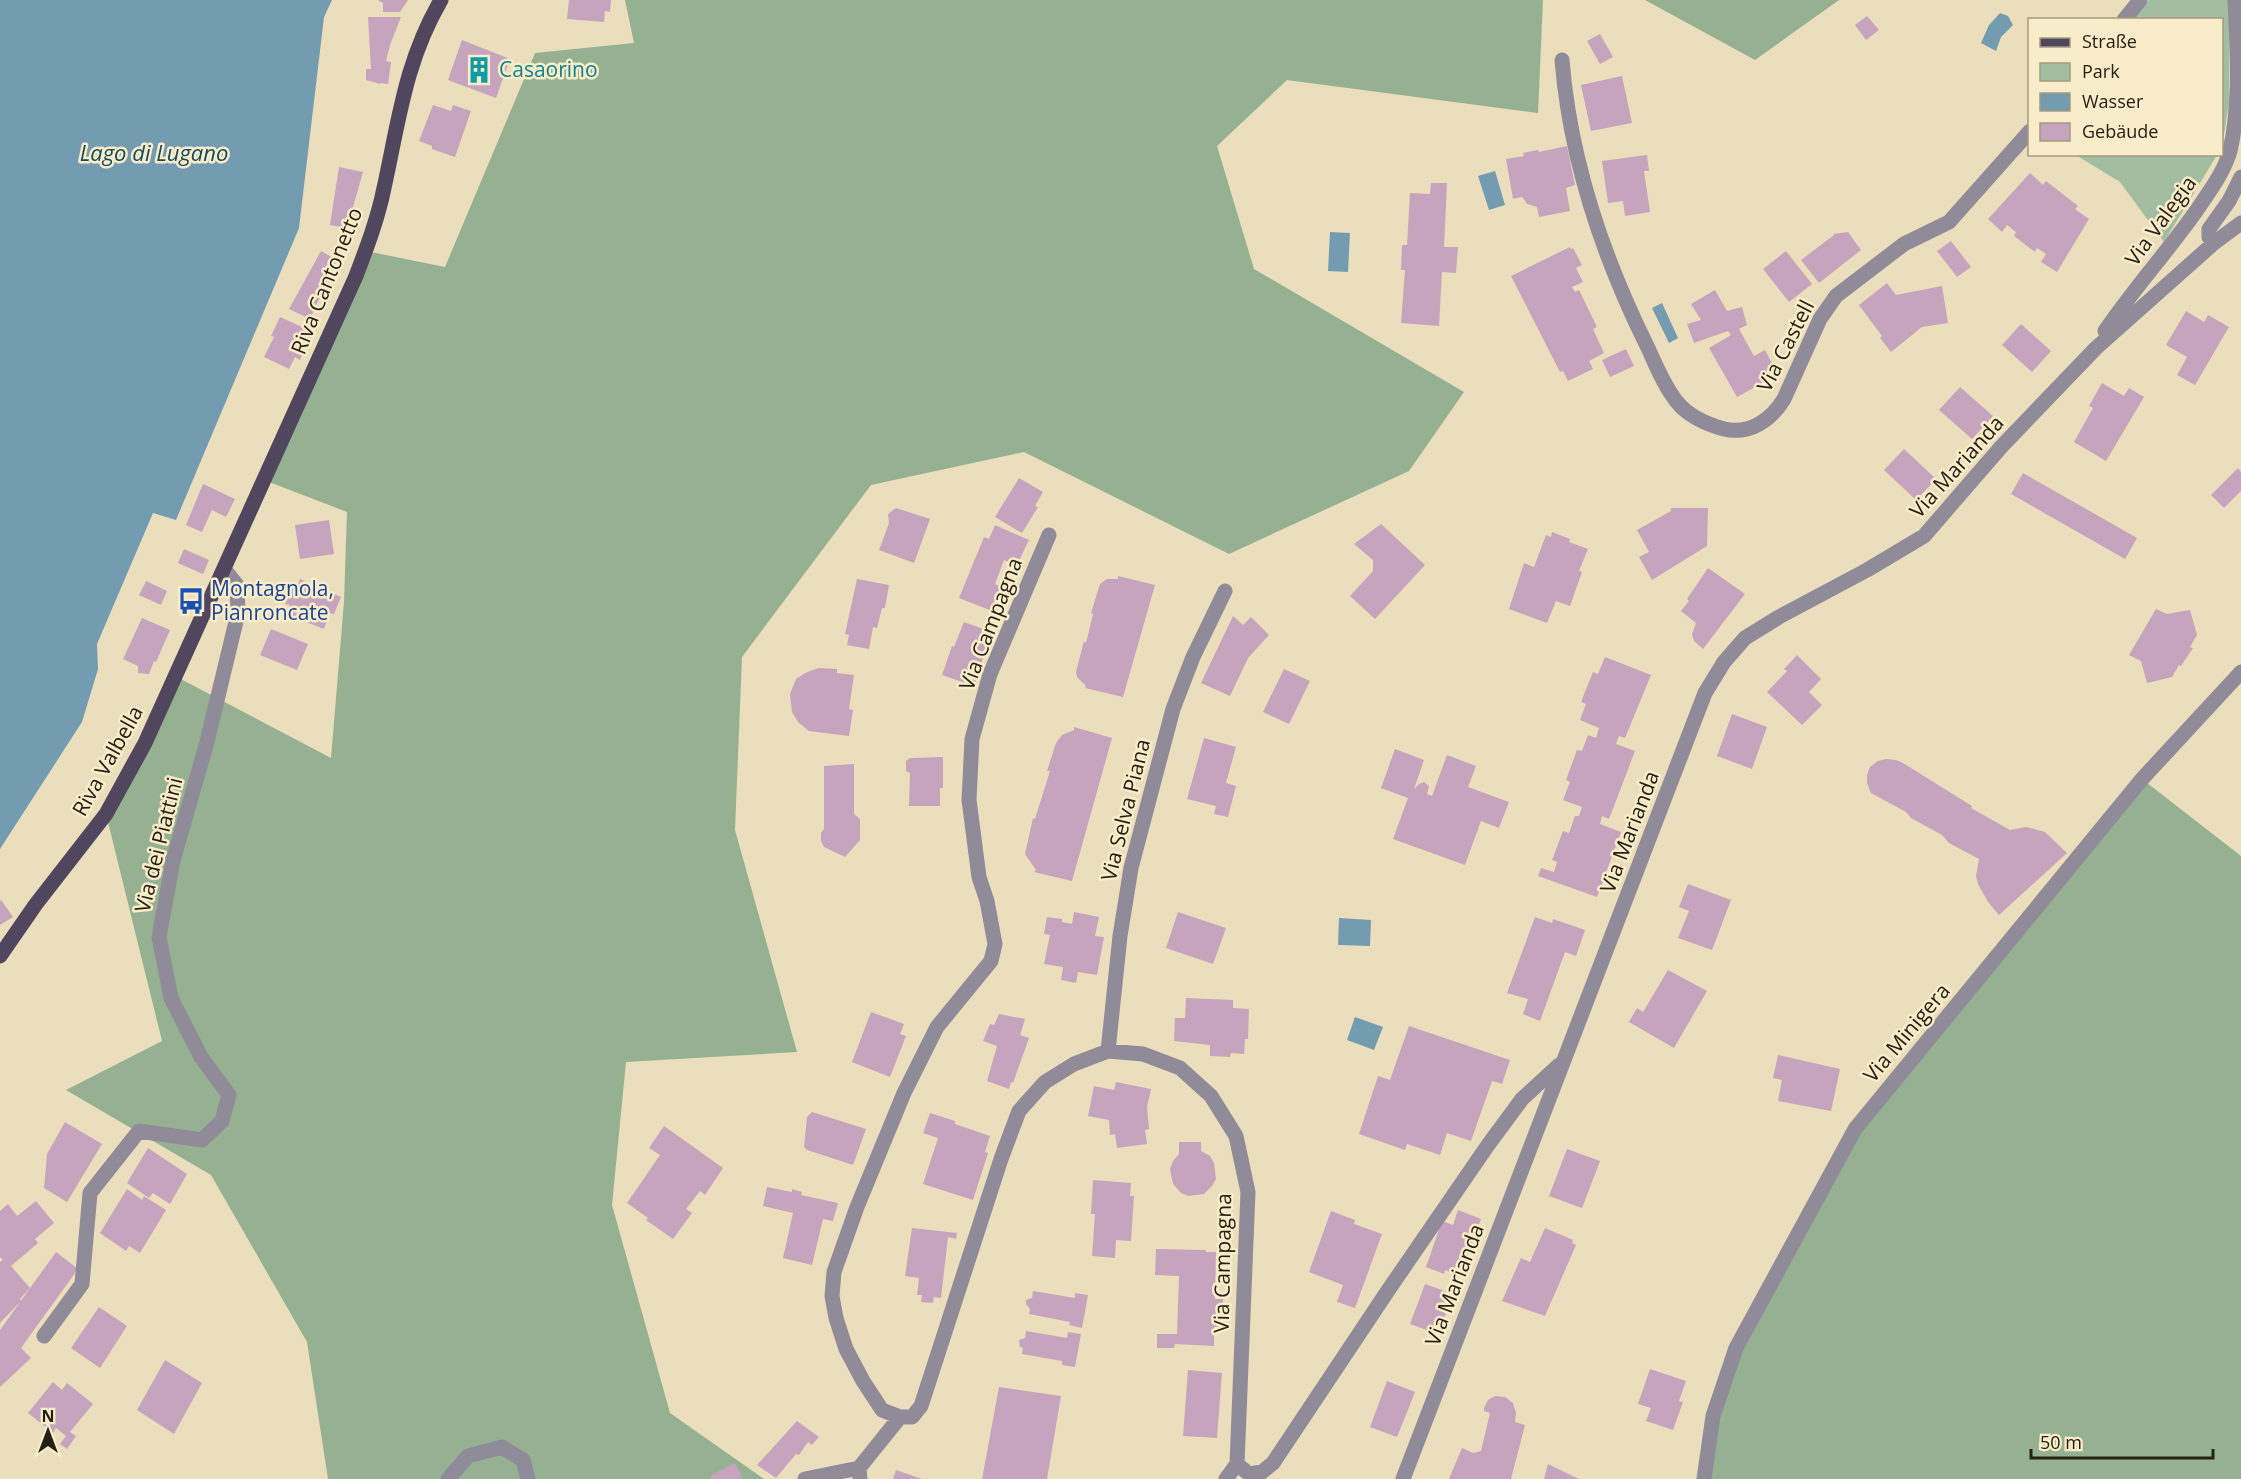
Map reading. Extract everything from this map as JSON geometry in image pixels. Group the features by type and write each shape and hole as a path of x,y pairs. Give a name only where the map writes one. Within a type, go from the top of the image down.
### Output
{"main road":[{"name":"Riva Cantonetto","path":"224,568 366,251 384,189 396,125 411,65 441,0"},
{"name":"Riva Valbella","path":"0,956 106,814 145,743 224,568"}],"street":[{"path":"2126,18 2140,0"},
{"name":"Via Valegia","path":"2096,348 2106,329 2180,234 2217,181 2231,148 2240,83 2235,0"},
{"name":"Via Castell","path":"1562,60 1574,145 1592,210 1635,321 1668,388 1678,403 1700,420 1730,430 1743,430 1757,426 1778,410 1820,319 1836,297 1904,244 1949,222 2028,133"},
{"path":"2214,243 2209,237 2209,229 2229,201 2241,177"},
{"path":"2096,348 2214,243 2241,223"},
{"name":"Via Marianda","path":"1403,1479 1705,693 1724,662 1745,638 1924,536 2001,447 2096,348"},
{"name":"Via Campagna","path":"1049,535 990,674 972,739 969,800 979,877 987,901 995,944 991,960 937,1026 904,1093 857,1207 834,1272 832,1296 836,1318 846,1349 863,1382 882,1410 900,1417 912,1417 921,1406 1001,1159 1019,1112 1045,1082 1074,1064 1108,1051 1143,1054 1180,1068 1211,1096 1236,1136 1248,1192 1237,1464"},
{"name":"Via dei Piattini","path":"44,1336 82,1284 90,1193 139,1131 202,1140 222,1122 229,1095 201,1057 171,998 159,937 173,861 207,742 238,613 237,585 224,568"},
{"name":"Via Selva Piana","path":"1108,1051 1119,936 1131,868 1173,709 1193,657 1225,591"},
{"name":"Via Minigera","path":"1704,1479 1713,1416 1737,1348 1855,1129 2142,779 2241,672"},
{"path":"1226,1479 1237,1464 1249,1474 1262,1472 1273,1463 1389,1288 1522,1099 1563,1063"},
{"name":"Via Campagna","path":"860,1474 900,1417"},
{"path":"448,1479 468,1456 502,1448 523,1460 528,1479"},
{"path":"805,1479 860,1474"}],"green space":[{"path":"625,0 1543,0 1538,113 1287,80 1217,146 1254,269 1464,392 1409,471 1229,554 1024,452 871,485 742,657 735,830 797,1052 626,1062 612,1205 670,1413 764,1479 328,1479 307,1342 211,1175 66,1090 162,1041 106,814 175,676 331,758 344,602 347,512 264,480 366,251 445,267 535,53 634,43"},
{"path":"1645,0 1839,0 1755,60"},
{"path":"2149,0 2229,0 2229,103 2223,141 2223,18 2134,18"},
{"path":"2078,156 2216,156 2164,242 2120,182"},
{"path":"2142,779 2241,856 2241,1479 1704,1479 1736,1348 1855,1129"}],"water":[{"name":"Lago di Lugano","path":"0,0 332,0 324,17 299,228 176,520 153,513 97,644 98,669 82,722 0,849"},
{"path":"2000,13 2008,16 2013,25 2001,37 1996,51 1981,43 1989,25"},
{"path":"1495,171 1505,205 1489,210 1478,176"},
{"path":"1330,232 1350,233 1348,272 1328,271"},
{"path":"1662,303 1678,338 1669,343 1652,308"},
{"path":"1339,918 1371,920 1370,946 1338,945"},
{"path":"1355,1017 1383,1027 1374,1050 1347,1040"}],"building":[{"path":"378,0 408,0 400,12 383,12 383,3"},
{"path":"569,0 611,0 610,12 605,11 604,22 567,19"},
{"path":"1867,16 1879,30 1866,40 1855,25"},
{"path":"368,17 401,17 386,61 391,62 388,84 366,80 366,69 371,69"},
{"path":"1600,34 1613,57 1600,64 1587,41"},
{"name":"Casaorino","path":"462,40 510,59 496,98 448,80"},
{"path":"1622,76 1632,123 1591,131 1581,85"},
{"path":"433,105 451,111 453,105 471,111 455,157 432,149 432,146 419,141"},
{"path":"1567,146 1575,185 1566,188 1570,211 1539,217 1537,207 1527,204 1522,197 1513,199 1506,159 1524,156 1523,153"},
{"path":"1647,155 1649,171 1644,171 1650,212 1625,216 1623,201 1608,203 1602,161"},
{"path":"339,167 363,172 347,228 330,225"},
{"path":"2030,173 2043,185 2046,181 2078,206 2075,209 2089,219 2057,272 2041,262 2046,254 2037,248 2035,252 2014,236 2016,232 2007,225 2002,232 1988,219"},
{"path":"1431,183 1447,183 1444,247 1458,247 1456,273 1442,272 1439,326 1401,323 1405,270 1401,270 1402,245 1407,245 1410,193 1430,194"},
{"path":"1848,232 1861,250 1819,283 1801,260 1833,234"},
{"path":"1951,241 1971,267 1957,277 1937,251"},
{"path":"1570,247 1573,248 1582,265 1576,268 1583,282 1572,287 1575,292 1579,290 1597,327 1593,329 1604,353 1589,361 1593,369 1568,381 1563,371 1560,372 1511,276"},
{"path":"321,251 337,260 310,319 289,309"},
{"path":"1786,251 1812,284 1789,302 1763,269"},
{"path":"1887,283 1896,295 1942,286 1948,323 1922,327 1891,352 1859,305"},
{"path":"1715,290 1727,311 1742,307 1747,325 1739,329 1754,356 1765,350 1774,367 1765,373 1768,380 1737,397 1709,348 1731,335 1728,331 1694,343 1687,324 1701,320 1691,304"},
{"path":"2186,311 2204,322 2208,315 2229,327 2195,385 2177,375 2187,357 2166,345"},
{"path":"280,317 313,332 300,360 295,357 289,369 264,357 274,337 271,336"},
{"path":"2021,324 2051,351 2032,372 2002,345"},
{"path":"1626,349 1634,366 1610,377 1602,360"},
{"path":"2102,383 2124,396 2129,388 2144,397 2106,461 2074,442 2093,408 2089,406"},
{"path":"1960,387 1993,416 1972,439 1939,410"},
{"path":"1904,449 1936,479 1916,500 1884,470"},
{"path":"2238,468 2241,472 2241,491 2224,508 2211,495"},
{"path":"2023,473 2137,538 2125,559 2011,494"},
{"path":"1019,478 1043,492 1035,506 1038,507 1022,533 995,517"},
{"path":"203,484 235,499 226,517 212,510 202,532 186,525"},
{"path":"896,508 930,519 914,563 879,550 889,523 888,514"},
{"path":"1671,508 1708,508 1707,546 1652,580 1639,557 1649,552 1637,530 1671,511"},
{"path":"329,520 334,554 300,559 295,525"},
{"path":"1381,524 1425,565 1375,619 1350,596 1373,571 1373,560 1354,544"},
{"path":"995,525 1029,540 1017,565 1004,560 995,584 1002,587 992,611 959,598 984,537 989,539"},
{"path":"1552,532 1588,549 1579,571 1582,572 1570,606 1556,601 1547,623 1509,609 1524,563 1534,567 1546,535 1551,537"},
{"path":"184,549 209,560 203,574 178,563"},
{"path":"1708,568 1745,594 1703,649 1694,641 1692,634 1696,623 1681,611"},
{"path":"1118,576 1155,585 1123,697 1085,688 1086,686 1077,677 1076,672 1084,641 1086,643 1093,614 1091,613 1100,584 1107,579 1118,579"},
{"path":"300,579 341,597 334,614 329,613 324,629 286,614 290,605 285,604 292,587 296,589"},
{"path":"857,579 889,585 885,608 882,608 877,628 873,627 869,649 847,645 849,635 845,634"},
{"path":"146,581 167,591 161,605 139,595"},
{"path":"2156,609 2167,614 2190,610 2197,635 2190,647 2193,648 2172,677 2147,683 2141,661 2129,655"},
{"path":"1233,616 1243,625 1251,617 1269,635 1248,658 1230,696 1201,683"},
{"path":"142,618 170,630 149,674 138,673 138,666 123,659"},
{"path":"964,622 989,631 974,686 942,675 952,646 954,647"},
{"path":"271,629 308,644 297,670 260,655"},
{"path":"1797,655 1821,679 1809,692 1822,705 1802,725 1767,692 1787,671 1784,669"},
{"path":"1605,657 1651,675 1625,738 1619,736 1616,744 1635,751 1609,819 1602,816 1600,824 1621,832 1597,897 1538,876 1541,868 1554,872 1557,862 1552,860 1563,831 1569,833 1575,816 1579,816 1582,807 1563,800 1570,782 1566,780 1577,750 1582,751 1588,735 1596,738 1599,728 1580,720 1586,704 1581,702 1593,672 1598,674"},
{"path":"819,668 837,669 837,673 854,675 849,709 853,710 849,736 809,731 798,722 792,712 790,694 796,679"},
{"path":"1284,669 1310,681 1289,724 1263,712"},
{"path":"1732,714 1767,727 1752,769 1717,756"},
{"path":"1074,727 1112,738 1072,881 1034,872 1036,870 1025,854 1033,818 1035,819 1050,771 1047,771 1056,743 1062,735 1074,730"},
{"path":"1204,738 1236,747 1226,783 1236,786 1228,817 1214,814 1216,806 1187,799"},
{"path":"1395,749 1424,760 1414,789 1424,782 1429,786 1427,794 1432,796 1447,755 1476,766 1468,787 1509,802 1499,828 1481,821 1465,865 1393,839 1408,798 1381,788"},
{"path":"943,757 943,788 940,788 940,806 909,806 910,773 906,771 906,761 910,758"},
{"path":"1886,759 1903,763 1972,806 1971,808 2010,830 2026,827 2045,832 2067,853 1999,915 1988,902 1978,884 1976,876 1979,859 1949,843 1942,835 1911,818 1906,812 1871,793 1867,783 1870,767"},
{"path":"854,764 854,814 860,819 860,840 845,857 824,847 821,841 821,833 824,829 824,766"},
{"path":"1688,884 1731,900 1712,950 1678,938 1689,911 1679,907"},
{"path":"0,901 13,917 0,925"},
{"path":"1074,912 1099,917 1095,936 1104,937 1097,975 1078,972 1076,983 1061,980 1063,967 1044,964 1050,935 1044,934 1047,917 1062,919 1062,922 1072,924"},
{"path":"1178,912 1226,928 1213,964 1166,948"},
{"path":"1535,917 1552,923 1553,919 1585,930 1576,956 1565,952 1540,1021 1523,1014 1528,999 1507,993"},
{"path":"1668,970 1707,991 1674,1048 1629,1022 1637,1008 1643,1012"},
{"path":"1186,998 1233,1000 1233,1008 1249,1009 1248,1039 1245,1039 1244,1054 1231,1053 1230,1057 1210,1056 1210,1045 1174,1041 1175,1018 1185,1018"},
{"path":"871,1012 904,1024 900,1034 906,1036 890,1077 852,1062"},
{"path":"999,1014 1025,1019 1020,1035 1029,1038 1009,1089 987,1081 997,1046 983,1041 990,1024 994,1025"},
{"path":"1409,1026 1510,1060 1502,1084 1492,1081 1471,1141 1447,1133 1440,1155 1407,1144 1405,1150 1359,1134 1378,1076 1390,1080"},
{"path":"1778,1055 1840,1069 1831,1111 1778,1101 1782,1080 1773,1078"},
{"path":"1116,1082 1151,1089 1147,1107 1149,1129 1145,1130 1147,1144 1117,1148 1115,1134 1110,1135 1109,1120 1088,1116 1094,1086 1114,1090"},
{"path":"812,1112 866,1129 853,1165 804,1147 807,1117"},
{"path":"930,1113 990,1136 985,1152 988,1153 973,1200 923,1184 938,1138 923,1133"},
{"path":"65,1122 102,1144 67,1202 44,1188 47,1154"},
{"path":"664,1126 723,1168 705,1195 700,1191 686,1209 692,1213 673,1239 627,1203 660,1155 649,1148"},
{"path":"1179,1142 1201,1142 1201,1151 1210,1156 1214,1163 1216,1179 1204,1194 1188,1196 1181,1193 1173,1184 1170,1169 1179,1154"},
{"path":"148,1148 187,1174 170,1204 153,1193 149,1198 127,1183"},
{"path":"1567,1149 1600,1161 1582,1208 1549,1196"},
{"path":"1093,1180 1131,1183 1130,1196 1134,1196 1131,1241 1116,1240 1115,1258 1092,1256 1095,1214 1091,1214"},
{"path":"767,1187 792,1192 792,1189 802,1192 801,1195 838,1203 833,1221 823,1219 812,1265 783,1258 793,1213 763,1206"},
{"path":"127,1189 142,1200 144,1196 166,1210 140,1253 129,1246 126,1251 100,1233"},
{"path":"36,1201 54,1223 35,1239 38,1243 11,1266 30,1288 0,1323 0,1262 3,1260 0,1257 0,1211 8,1204 17,1216"},
{"path":"1458,1210 1481,1219 1460,1276 1445,1270 1444,1274 1426,1267 1442,1221 1453,1225"},
{"path":"1331,1211 1355,1220 1354,1224 1382,1234 1355,1308 1337,1302 1343,1285 1309,1272"},
{"path":"912,1228 957,1233 956,1239 948,1237 941,1298 934,1297 933,1303 921,1302 922,1295 917,1295 919,1278 905,1276"},
{"path":"1545,1228 1573,1240 1572,1243 1576,1245 1545,1316 1502,1301 1521,1258 1530,1262"},
{"path":"1156,1249 1216,1252 1215,1299 1223,1299 1222,1327 1214,1327 1214,1346 1175,1344 1174,1348 1157,1348 1157,1334 1177,1334 1179,1276 1155,1275"},
{"path":"56,1252 78,1269 21,1348 31,1358 0,1387 0,1330"},
{"path":"1425,1284 1453,1294 1438,1334 1410,1324"},
{"path":"1033,1291 1075,1298 1075,1293 1088,1295 1082,1328 1069,1325 1070,1322 1029,1314 1030,1309 1026,1300 1032,1298"},
{"path":"99,1307 127,1326 100,1368 71,1348"},
{"path":"1026,1331 1067,1338 1068,1332 1081,1334 1075,1367 1062,1365 1062,1361 1022,1354 1023,1348 1020,1347 1019,1340 1025,1338"},
{"path":"165,1360 202,1383 174,1434 137,1410"},
{"path":"1650,1369 1686,1381 1679,1401 1683,1402 1673,1430 1646,1421 1651,1408 1638,1404"},
{"path":"1188,1370 1222,1373 1217,1438 1183,1436"},
{"path":"1387,1381 1415,1392 1397,1437 1370,1427"},
{"path":"53,1382 62,1390 67,1383 93,1404 70,1432 76,1436 67,1449 60,1444 66,1436 56,1428 53,1433 28,1413"},
{"path":"999,1387 1061,1396 1047,1479 982,1479"},
{"path":"1495,1396 1505,1397 1513,1403 1516,1413 1515,1422 1525,1425 1511,1479 1449,1479 1462,1448 1473,1453 1481,1451 1490,1413 1484,1411 1484,1408 1488,1400"},
{"path":"797,1421 819,1437 812,1445 808,1442 799,1455 796,1454 776,1478 757,1465"},
{"path":"735,1463 743,1479 712,1479 710,1476"},
{"path":"1548,1464 1579,1479 1544,1479"},
{"path":"896,1470 922,1479 893,1479"}],"place":[{"name":"Casaorino","path":"479,70"},
{"name":"Montagnola, Pianroncate","path":"191,601"}]}
